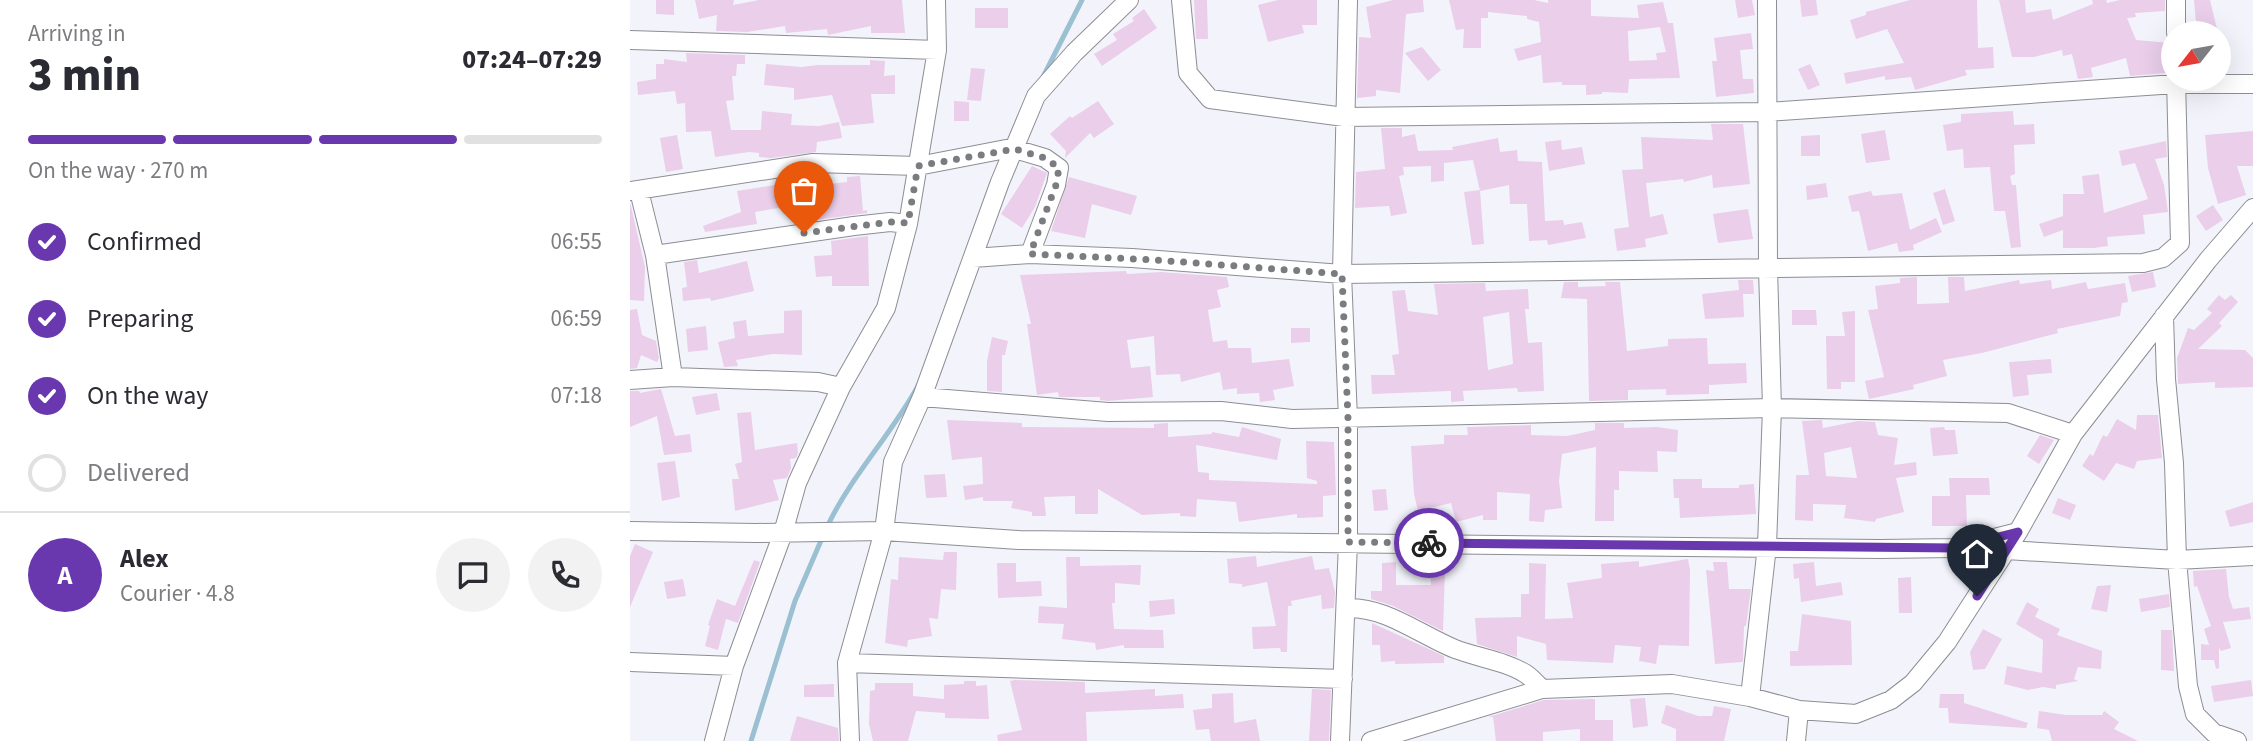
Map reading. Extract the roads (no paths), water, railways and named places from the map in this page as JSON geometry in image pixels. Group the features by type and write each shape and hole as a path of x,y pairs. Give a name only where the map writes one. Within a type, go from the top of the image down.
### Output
{"street":[{"path":"713,741 734,666 783,533 797,483 841,387 886,308 908,223 937,50 936,0"},
{"path":"850,741 847,663 884,531 893,462 922,397 1000,182 1036,96 1074,52 1129,0"},
{"path":"1181,0 1188,73 1210,100 1344,117 1766,112 2161,82"},
{"path":"1340,741 1348,542 1348,419 1342,274 1348,0"},
{"path":"1750,697 1767,546 1772,408 1766,0"},
{"path":"2176,0 2176,21"},
{"path":"630,40 937,50"},
{"path":"2231,83 2253,84"},
{"path":"973,258 1030,254 1342,274 2143,263 2163,258 2180,243 2176,91"},
{"path":"673,377 655,255 635,191 813,163 918,166 1015,149 1045,158 1059,168 1056,185 1030,254"},
{"path":"1371,741 1542,690 1672,684 1750,697 1799,710 1856,714 1891,700 1913,683 1947,642 2018,532 2073,434 2208,260 2253,208"},
{"path":"655,255 854,226 908,223"},
{"path":"2180,243 2208,260"},
{"path":"2164,316 2177,559 2188,686 2195,714 2214,733 2237,741"},
{"path":"630,380 673,377 818,382 841,387"},
{"path":"922,397 1034,408 1108,412 1221,411 1292,419 1772,408 2008,413 2073,434"},
{"path":"630,531 884,531 1019,540 1955,548 2018,532"},
{"path":"2006,550 2177,559 2253,556"},
{"path":"1346,608 1360,607 1388,616 1456,649 1528,675 1542,690"},
{"path":"630,662 734,666"},
{"path":"847,663 1343,679"},
{"path":"1796,741 1799,710"}],"waterway":[{"path":"1043,77 1082,0"},
{"path":"827,527 848,490 918,386"},
{"path":"751,741 795,601 823,536"}]}
